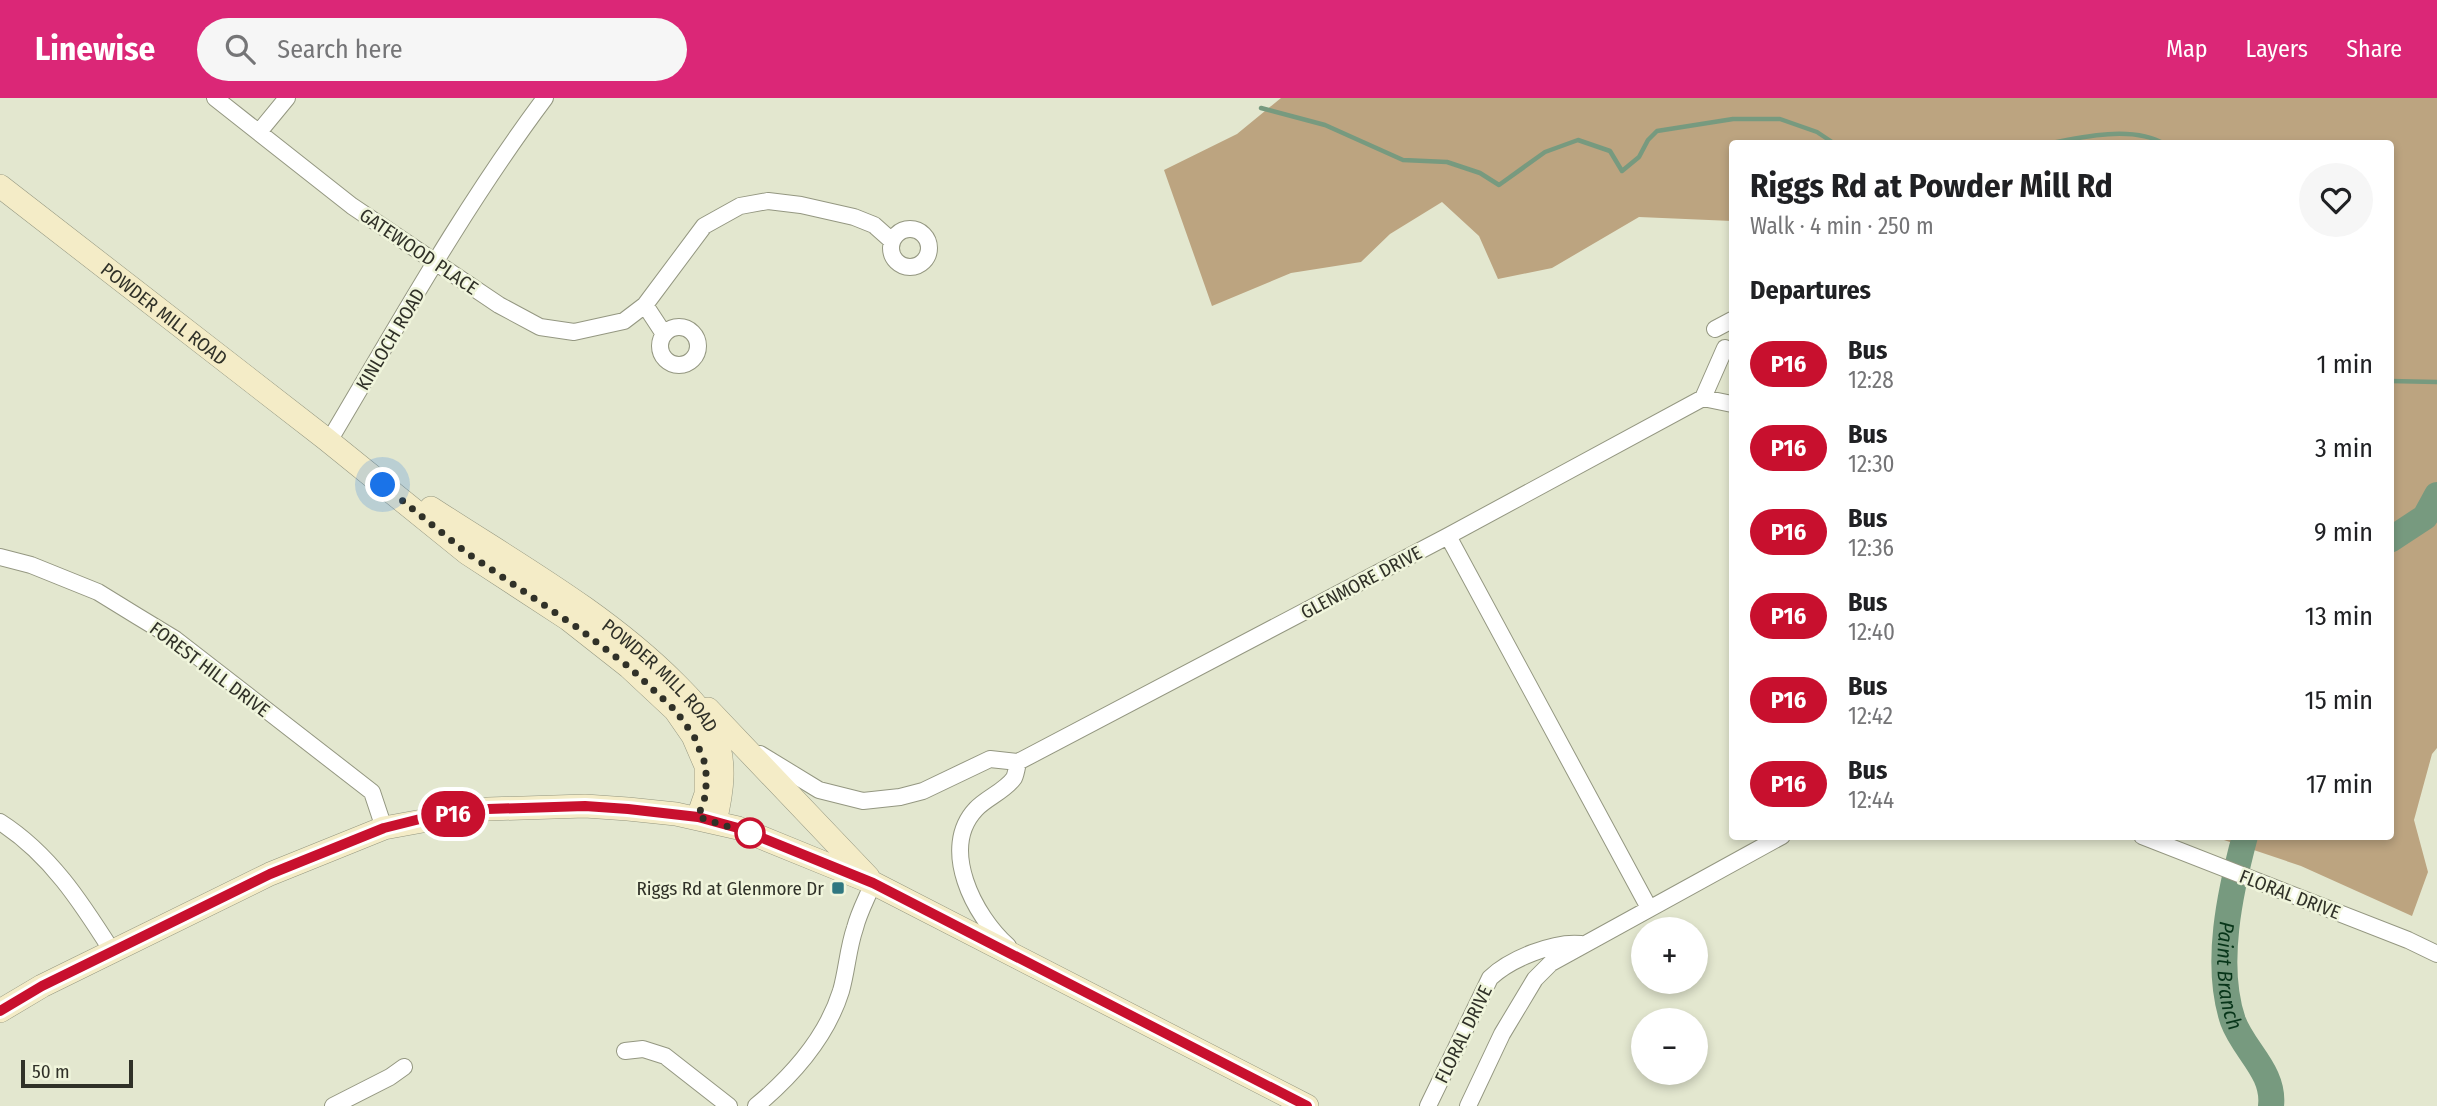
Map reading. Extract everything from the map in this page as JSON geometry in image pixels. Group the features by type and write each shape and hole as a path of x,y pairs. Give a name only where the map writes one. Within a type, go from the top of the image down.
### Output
{"main road":[{"name":"POWDER MILL ROAD","path":"0,186 329,441 467,553 568,620 626,664 675,710 694,736 706,766 707,820"},
{"name":"POWDER MILL ROAD","path":"329,441 598,617 656,663 691,699 714,732 722,762 723,791 707,820"},
{"path":"656,663 726,726 873,883"},
{"path":"0,1011 42,986 296,862 384,828 456,813 530,807 608,807 707,820 768,840 873,883 1307,1106"}],"street":[{"name":"GATEWOOD PLACE","path":"215,98 352,206 499,306 540,327 558,331 574,332 624,321 645,305 704,226 740,206 768,201 828,211 874,225 892,241"},
{"path":"259,132 287,98"},
{"name":"KINLOCH ROAD","path":"329,441 435,262 508,148 545,98"},
{"path":"645,305 664,334"},
{"path":"1715,329 1729,322"},
{"path":"1726,348 1703,398 1729,403"},
{"name":"GLENMORE DRIVE","path":"1018,762 1448,536 1703,398"},
{"path":"1448,536 1649,908"},
{"name":"FOREST HILL DRIVE","path":"0,557 43,569 98,592 175,639 372,792 384,828"},
{"path":"726,726 765,758 819,790 863,801 900,797 923,791 990,760 1018,762 1014,778 975,809 960,834 961,863 971,897 983,919 995,934 1032,966"},
{"path":"0,822 38,850 56,869 112,951"},
{"name":"FLORAL DRIVE","path":"1468,1106 1502,1034 1535,979 1551,963 1775,840"},
{"name":"FLORAL DRIVE","path":"2152,840 2437,954"},
{"path":"756,1106 792,1071 818,1039 830,1017 841,991 854,928 873,883"},
{"name":"FLORAL DRIVE","path":"1427,1106 1490,978 1498,971 1537,952 1558,945 1584,944"},
{"path":"625,1051 643,1049 665,1056 729,1106"},
{"path":"332,1106 404,1068"}],"shaded area":[{"path":"1281,98 2437,98 2437,748 2432,754 2414,820 2428,872 2412,916 2301,866 2224,840 2394,840 2394,140 1729,140 1729,221 1639,217 1552,268 1498,279 1479,236 1442,202 1390,234 1361,262 1291,273 1212,306 1164,170 1237,134"}],"waterway":[{"path":"1261,108 1325,125 1403,160 1447,162 1480,173 1499,185 1545,152 1578,140 1610,151 1622,171 1639,157 1648,140 1657,131 1733,119 1780,119 1817,132 1829,140"},
{"path":"2069,140 2107,134 2138,135 2156,140"},
{"path":"2394,381 2437,382"},
{"name":"Paint Branch","path":"2394,537 2425,517 2437,495"},
{"name":"Paint Branch","path":"2244,840 2226,928 2224,953 2227,999 2238,1032 2264,1072 2271,1094 2271,1106"}],"bus line":[{"name":"P16","path":"0,1011 42,986 270,874 384,828 420,819 488,809 585,806 628,809 698,817 738,828 873,883 1307,1106"}],"place":[{"name":"Riggs Rd at Glenmore Dr","path":"838,888"}],"route":[{"path":"383,485 467,553 568,620 629,667 675,710 694,736 706,766 706,794 698,817 758,836 750,833"}]}
